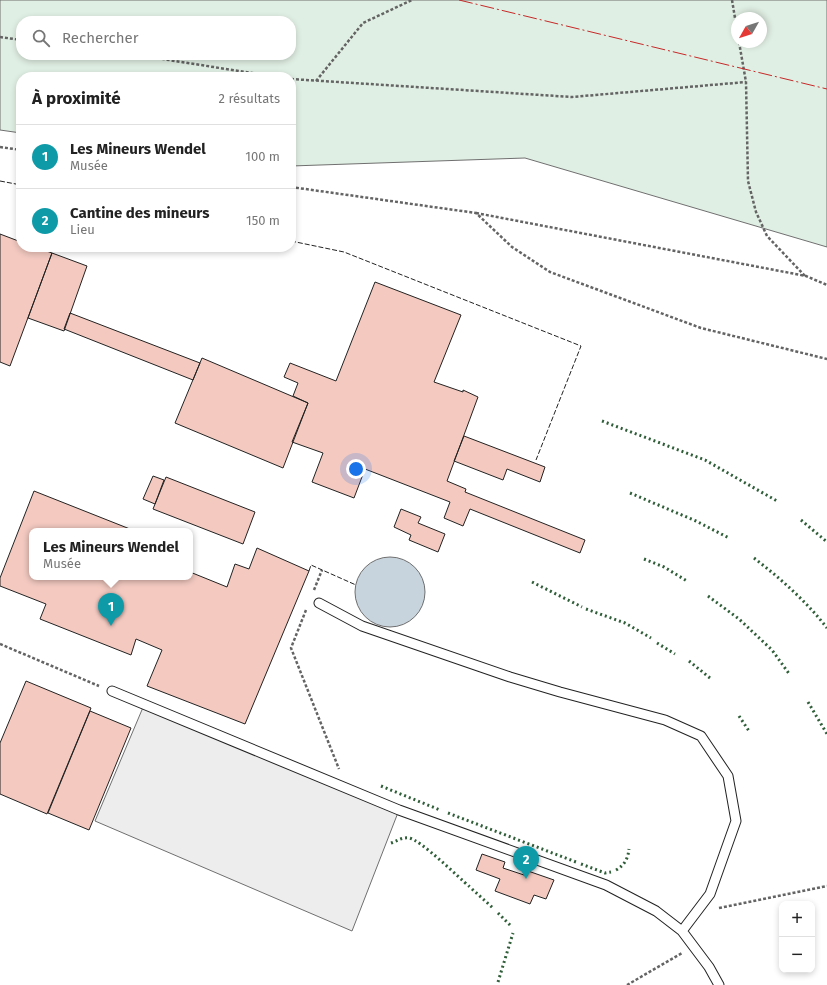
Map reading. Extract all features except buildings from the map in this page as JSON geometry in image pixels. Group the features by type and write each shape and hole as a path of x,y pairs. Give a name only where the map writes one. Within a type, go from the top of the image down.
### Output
{"lane":[{"path":"319,603 362,626 560,692 665,720 701,736 728,776 736,821 710,894 682,931"},
{"path":"112,691 399,810 606,885 656,911 682,931 709,967 719,985"}],"path":[{"path":"315,81 363,23 412,0"},
{"path":"732,0 734,12"},
{"path":"0,38 16,40"},
{"path":"740,48 746,82 748,181 756,212 767,236 806,276"},
{"path":"168,60 245,72"},
{"path":"296,79 572,97 746,82"},
{"path":"0,148 16,150"},
{"path":"296,188 476,213 806,276 827,285"},
{"path":"476,213 512,247 550,272 701,328 827,359"},
{"path":"313,591 322,570"},
{"path":"308,605 291,648 347,789"},
{"path":"0,644 112,691"},
{"path":"715,908 827,886"},
{"path":"627,985 694,946"}],"green space":[{"path":"0,0 827,0 827,247 525,158 296,166 296,72 16,72 16,132 0,130"}],"shaded area":[{"path":"390,557 403,560 415,567 422,579 425,592 422,605 415,617 403,624 390,627 377,624 365,617 358,605 355,592 358,579 365,567 377,560"},
{"path":"144,705 399,810 352,931 95,821"}],"hedge":[{"path":"602,421 705,460 777,501"},
{"path":"630,493 696,521 729,538"},
{"path":"801,520 827,542"},
{"path":"754,558 793,591 827,628"},
{"path":"644,559 664,567 687,581"},
{"path":"532,582 582,607"},
{"path":"708,596 739,619 772,650 790,675"},
{"path":"586,609 625,623 651,638"},
{"path":"657,643 675,654"},
{"path":"689,661 710,678"},
{"path":"808,702 827,734"},
{"path":"739,716 749,731"},
{"path":"381,786 440,810"},
{"path":"448,813 576,862"},
{"path":"391,843 404,838 415,840 470,887"},
{"path":"616,870 626,861 629,849"},
{"path":"581,864 605,873 611,872"},
{"path":"472,889 493,908"},
{"path":"498,913 512,927"},
{"path":"498,982 513,933"}],"fence":[{"path":"0,181 16,184"},
{"path":"296,242 344,252 581,346 536,460"},
{"path":"309,571 311,565 356,585"}],"power":[{"path":"459,0 827,89"}],"place":[{"name":"Les Mineurs Wendel","path":"111,626"},
{"name":"Cantine des mineurs","path":"526,879"}]}
